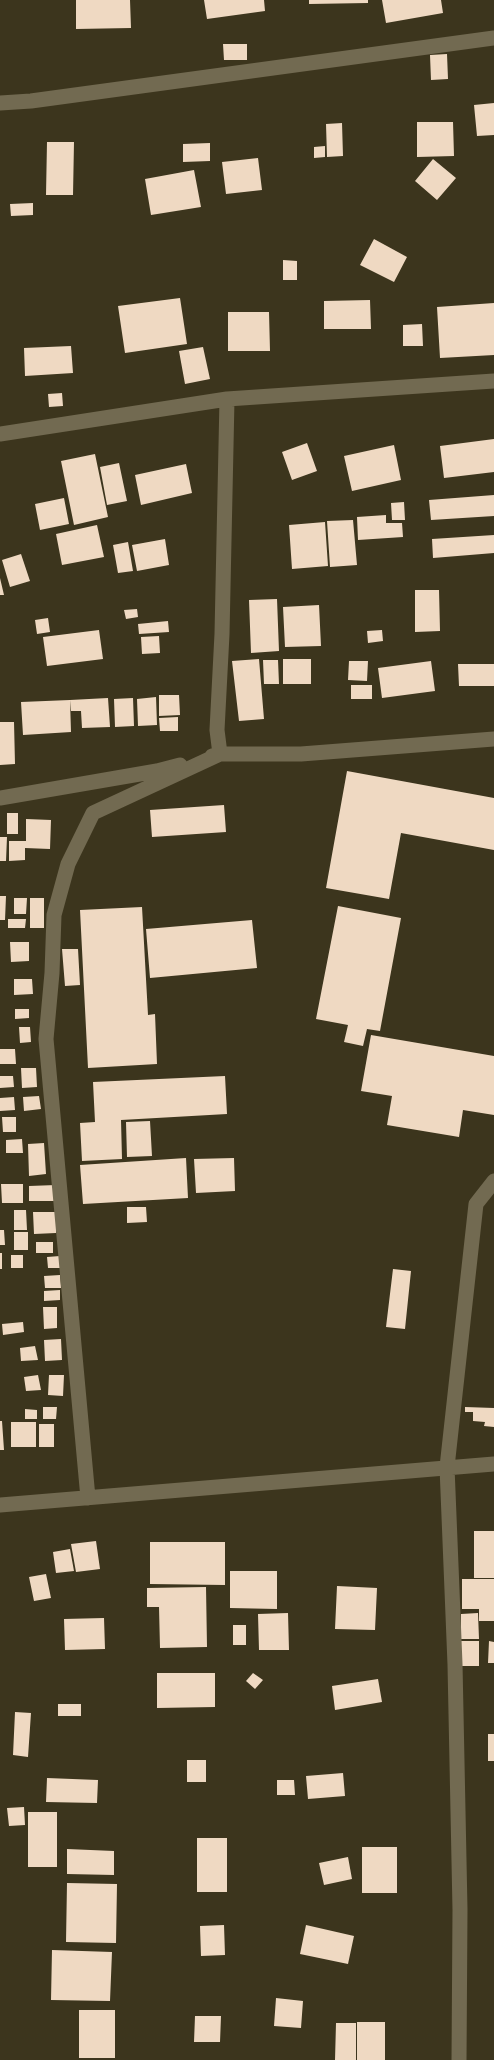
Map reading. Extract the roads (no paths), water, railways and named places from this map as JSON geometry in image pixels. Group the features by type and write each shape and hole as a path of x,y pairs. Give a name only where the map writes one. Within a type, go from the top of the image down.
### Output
{"street":[{"path":"0,103 31,102 494,38"},
{"path":"0,434 227,399 494,381"},
{"path":"220,754 217,730 222,634 227,399"},
{"path":"0,798 158,771 220,754 301,754 494,739"},
{"path":"87,1498 46,1039 54,915 69,864 93,813 220,754"},
{"path":"459,2060 460,1875 447,1467 476,1204 494,1181"},
{"path":"476,1204 494,1197"},
{"path":"0,1505 494,1464"}]}
